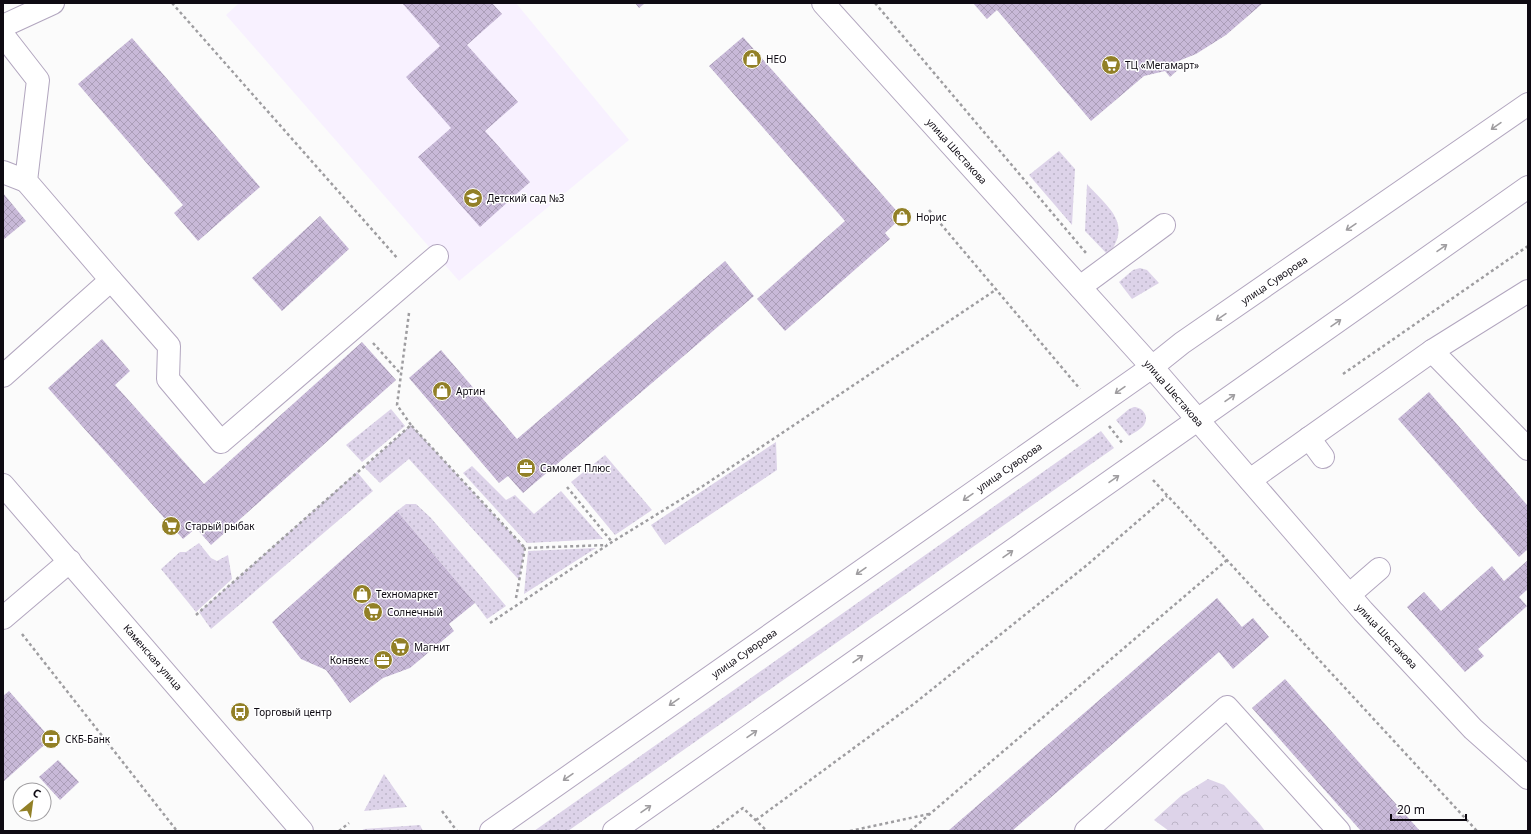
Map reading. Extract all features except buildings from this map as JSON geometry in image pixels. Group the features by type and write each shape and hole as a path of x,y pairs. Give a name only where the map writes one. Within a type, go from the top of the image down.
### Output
{"main road":[{"path":"3,26 53,3"},
{"name":"улица Шестакова","path":"823,3 1152,367 1349,595 1473,729 1528,778"},
{"path":"3,35 38,80 26,181"},
{"name":"улица Суворова","path":"491,831 1152,367 1182,343 1528,104"},
{"path":"3,172 26,181 169,346 168,379 221,442 437,256"},
{"path":"614,831 1528,188"},
{"path":"1080,287 1164,225"},
{"path":"3,376 112,280"},
{"path":"1250,480 1432,351 1528,291"},
{"path":"1432,351 1528,449"},
{"path":"1308,438 1323,457"},
{"name":"Каменская улица","path":"3,485 302,831"},
{"path":"4,614 70,561"},
{"path":"1349,595 1379,569"},
{"path":"1086,831 1227,707 1339,831"}],"path":[{"path":"172,3 414,276 397,405 411,425 525,548 608,545"},
{"path":"875,3 1101,271"},
{"path":"929,210 1095,407 1137,463 1477,831"},
{"path":"1343,374 1528,246"},
{"path":"490,623 612,542 703,486 997,289"},
{"path":"356,325 401,374"},
{"path":"196,615 411,425"},
{"path":"567,488 612,542"},
{"path":"756,820 915,703 1087,565 1167,496"},
{"path":"516,598 525,548"},
{"path":"910,831 1227,560"},
{"path":"4,614 177,831"},
{"path":"712,831 743,808 767,831"},
{"path":"442,811 457,831"},
{"path":"850,831 930,814"},
{"path":"338,831 349,823"}],"shaded area":[{"name":"Детский сад №3","path":"239,3 516,3 629,140 459,281 226,15"}],"green space":[{"path":"1059,151 1075,169 1072,225 1029,175"},
{"path":"1087,184 1109,208 1115,216 1118,225 1118,234 1115,244 1108,255 1085,231"},
{"path":"1140,268 1147,270 1159,283 1132,299 1119,282 1133,270"},
{"path":"1134,407 1142,410 1146,415 1146,422 1141,428 1129,436 1116,420 1129,409"},
{"path":"391,409 405,426 362,462 346,445"},
{"path":"411,425 525,548 519,580 409,459 380,483 364,467"},
{"path":"1101,431 1114,448 568,831 534,831"},
{"path":"776,442 777,470 665,545 651,525"},
{"path":"605,455 652,510 615,535 571,482"},
{"path":"472,466 506,500 515,495 534,514 561,491 603,539 527,543 463,473"},
{"path":"357,472 373,491 211,629 199,612"},
{"path":"406,504 416,504 431,518 506,606 487,619 397,511"},
{"path":"199,543 211,558 217,561 228,555 232,579 196,612 161,569 180,552 186,552"},
{"path":"596,548 524,594 528,551"},
{"path":"384,774 407,807 364,811"},
{"path":"1208,779 1224,785 1265,831 1169,831 1154,820 1182,795"},
{"path":"420,825 423,831 361,831 364,829"}],"place":[{"name":"НЕО","path":"752,59"},
{"name":"ТЦ «Мегамарт»","path":"1111,65"},
{"name":"Детский сад №3","path":"473,198"},
{"name":"Норис","path":"902,217"},
{"name":"Артин","path":"442,391"},
{"name":"Самолет Плюс","path":"526,468"},
{"name":"Старый рыбак","path":"171,526"},
{"name":"Техномаркет","path":"362,594"},
{"name":"Солнечный","path":"373,612"},
{"name":"Магнит","path":"400,647"},
{"name":"Конвекс","path":"383,660"},
{"name":"Торговый центр","path":"240,712"},
{"name":"СКБ-Банк","path":"51,739"}]}
